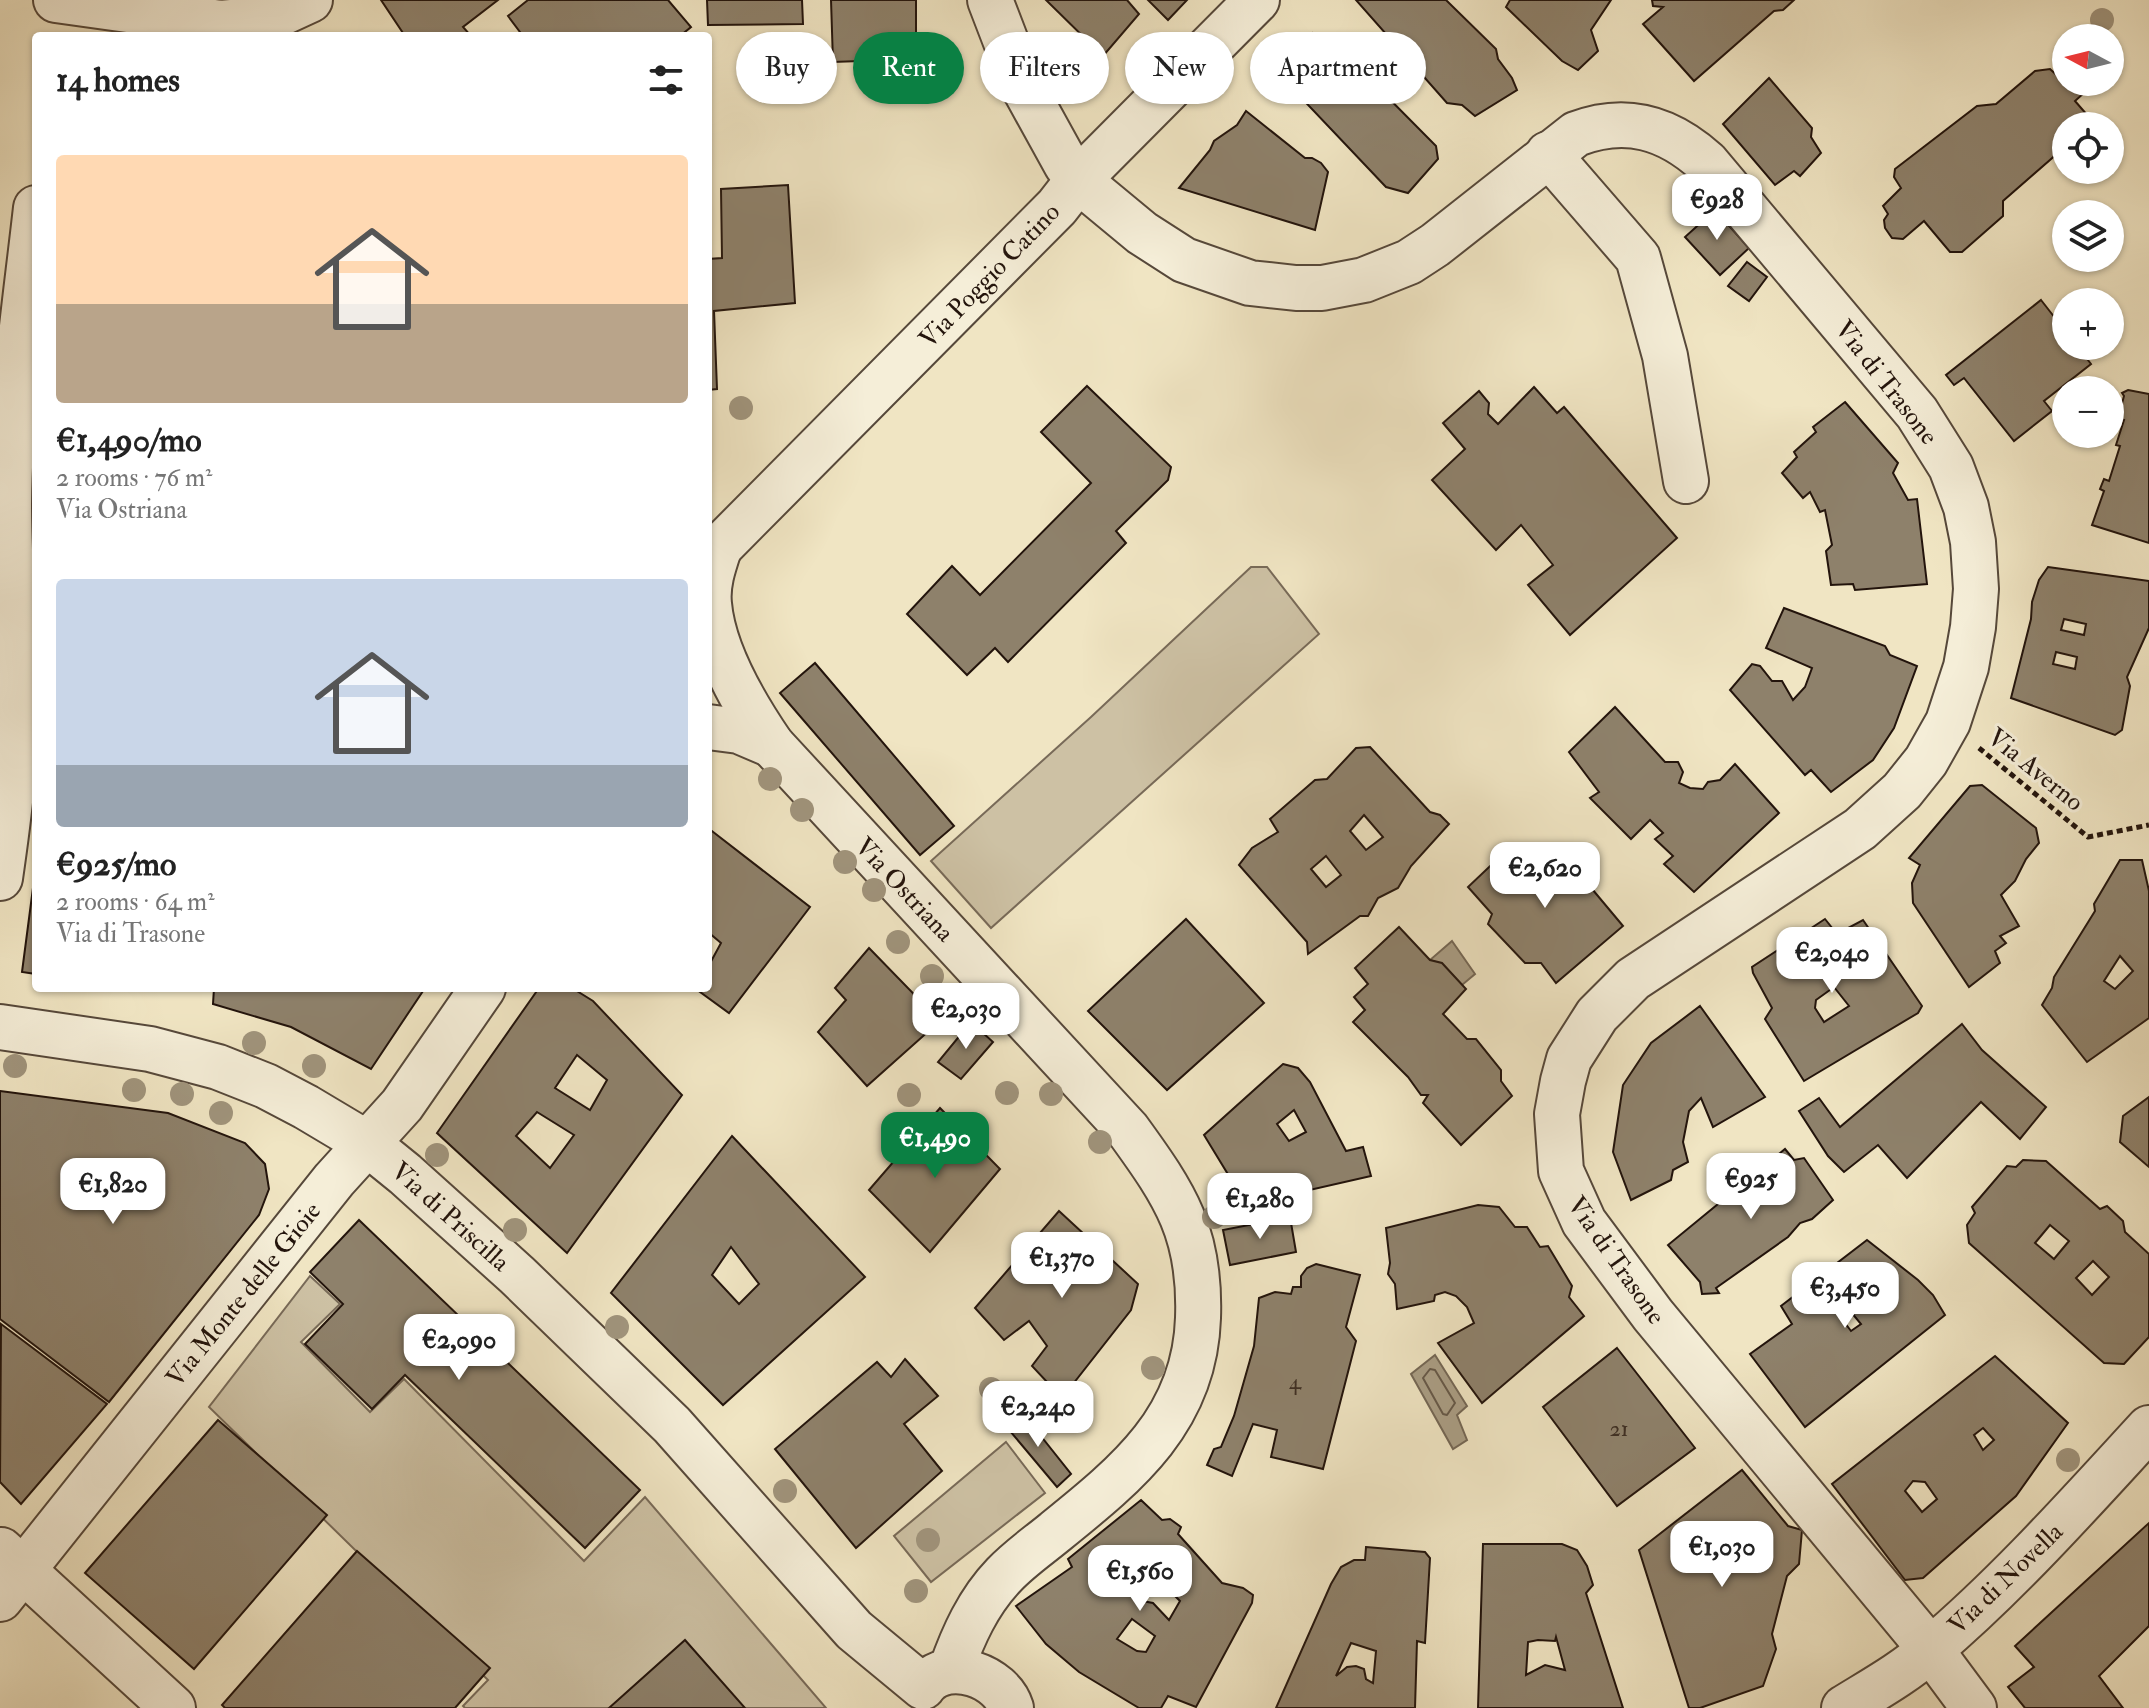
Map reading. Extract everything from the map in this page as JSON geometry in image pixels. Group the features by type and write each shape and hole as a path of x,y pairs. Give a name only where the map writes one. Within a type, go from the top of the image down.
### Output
{"street":[{"path":"55,32 58,0 231,30 281,15 310,0"},
{"name":"Via di Trasone","path":"990,0 1023,86 1078,180 1142,233 1184,260 1250,283 1322,288 1364,280 1409,262 1435,245 1576,134 1605,125 1646,127 1666,133 1689,146 1706,162 1917,413 1951,467 1966,507 1973,542 1976,589 1973,627 1966,667 1948,722 1926,761 1902,791 1873,818 1652,965 1617,992 1597,1015 1569,1059 1557,1114 1561,1171 1584,1222 1653,1315 1931,1650 1974,1708"},
{"name":"Via Poggio Catino","path":"713,554 1257,0"},
{"path":"1548,154 1638,258 1665,356 1686,481"},
{"path":"0,878 12,792 16,692 10,544 11,454 32,247"},
{"name":"Via Ostriana","path":"712,614 715,633 751,713 772,745 1128,1130 1169,1190 1192,1241 1197,1265 1199,1291 1194,1358 1176,1408 1162,1431 1085,1508 1005,1574 986,1596 931,1688"},
{"path":"712,728 739,731 772,745"},
{"name":"Via Monte delle Gioie","path":"7,1572 334,1180 402,1105 480,992"},
{"name":"Via di Priscilla","path":"0,1027 150,1049 218,1067 266,1086 368,1144 517,1275 672,1425 868,1644 931,1688 975,1676 996,1686 1011,1708"},
{"name":"Via di Novella","path":"1844,1708 1904,1671 1931,1650 2005,1580 2149,1428"},
{"path":"7,1572 173,1708"}],"path":[{"name":"Via Averno","path":"1948,722 2088,837 2149,825"}],"shaded area":[{"path":"1251,567 1267,567 1319,634 991,928 931,861"},
{"path":"310,1276 340,1304 301,1342 370,1412 404,1379 584,1561 645,1497 826,1708 465,1708 463,1706 488,1680 209,1407"},
{"path":"1006,1442 1045,1493 931,1582 894,1536"}],"water":[{"path":"1452,941 1475,974 1462,985 1442,964 1430,960"},
{"path":"1435,1355 1467,1406 1457,1415 1467,1440 1453,1449 1411,1374"}],"building":[{"path":"381,0 498,0 463,27 467,32 402,32"},
{"path":"528,0 668,0 691,27 685,32 520,32 508,16"},
{"path":"707,0 802,0 803,24 708,25"},
{"path":"831,0 916,0 916,32 853,32 853,61 837,62 837,32 832,32"},
{"path":"1046,0 1127,0 1139,14 1109,49 1109,32 1079,32"},
{"path":"1148,0 1187,0 1168,20"},
{"path":"1356,0 1446,0 1496,49 1498,59 1517,90 1475,116 1462,105 1447,103 1426,79 1426,32 1384,32"},
{"path":"1510,0 1611,0 1591,30 1598,51 1578,70 1562,61 1506,7"},
{"path":"1652,0 1794,0 1783,10 1774,11 1694,81 1643,24 1663,7 1653,6"},
{"path":"2050,69 2052,96 2081,96 2075,101 2085,112 2052,112 2052,158 2003,201 2003,216 1962,252 1950,252 1924,221 1903,239 1892,238 1885,228 1884,220 1888,214 1883,206 1901,188 1894,177 1895,169 1977,106 1996,104 2035,71"},
{"path":"1769,78 1812,128 1811,137 1821,153 1800,176 1794,171 1775,185 1723,124"},
{"path":"1307,104 1394,104 1436,146 1438,159 1408,193 1386,187"},
{"path":"1246,111 1305,158 1321,163 1328,172 1315,230 1179,188 1214,141 1237,125"},
{"path":"788,185 795,303 714,311 717,389 712,390 712,259 722,258 721,189"},
{"path":"1715,210 1749,248 1720,275 1685,237"},
{"path":"1747,262 1767,277 1749,301 1728,286"},
{"path":"2041,300 2052,314 2052,360 2088,360 2091,364 2076,376 2052,376 2052,395 2044,401 2052,411 2014,441 1964,378 1954,385 1946,375"},
{"path":"1087,386 1171,467 1168,480 1116,531 1126,543 1008,662 995,648 967,675 907,614 952,566 980,595 1091,483 1041,432"},
{"path":"1534,387 1557,413 1564,407 1677,538 1570,635 1528,585 1553,565 1521,525 1496,550 1432,480 1465,449 1443,423 1479,391 1489,403 1488,414 1498,424"},
{"path":"2124,392 2149,394 2149,543 2092,525 2104,491 2100,489 2104,479 2109,481 2119,448 2124,448"},
{"path":"1845,402 1898,463 1893,473 1908,500 1917,499 1927,584 1855,590 1853,584 1831,585 1826,551 1832,545 1825,510 1820,512 1810,492 1803,498 1782,473 1797,457 1794,452 1816,432 1813,427"},
{"path":"2048,567 2149,581 2149,628 2127,677 2130,686 2122,730 2115,735 2011,698 2039,580","holes":["2064,619 2086,624 2084,635 2061,630","2056,652 2077,657 2075,669 2053,664"]},
{"path":"1784,608 1885,646 1890,655 1917,666 1894,728 1873,760 1831,792 1811,770 1805,775 1730,690 1752,664 1760,666 1772,681 1782,681 1793,700 1805,687 1812,668 1766,648"},
{"path":"815,663 954,826 920,855 780,693"},
{"path":"1615,707 1665,762 1678,762 1683,772 1679,783 1703,789 1708,782 1720,780 1735,764 1779,813 1694,892 1664,864 1673,856 1655,839 1663,833 1650,820 1631,839 1590,798 1599,792 1569,752"},
{"path":"1370,747 1430,812 1440,815 1449,824 1411,866 1398,888 1378,898 1368,916 1360,916 1308,954 1307,942 1239,865 1252,848 1278,832 1270,819 1315,780 1327,779 1356,748","holes":["1364,815 1383,837 1366,850 1350,831","1326,856 1341,875 1326,887 1311,869"]},
{"path":"1982,785 2036,828 2039,843 2026,859 2015,881 2001,895 2019,926 2000,936 2006,943 1995,951 2000,963 1969,987 1913,903 1912,883 1920,865 1909,858 1970,786"},
{"path":"712,831 810,907 729,1013 700,992 712,992 712,960 721,943 712,935"},
{"path":"1542,846 1557,847 1623,926 1556,983 1541,963 1525,963 1488,924 1492,914 1468,887 1506,851 1516,852 1527,860"},
{"path":"2120,860 2142,860 2149,891 2149,1018 2087,1062 2042,1005 2052,988 2054,977 2095,911 2094,904","holes":["2120,956 2133,971 2115,989 2104,981"]},
{"path":"32,896 32,973 22,972"},
{"path":"1186,919 1264,1003 1167,1090 1088,1011"},
{"path":"1825,919 1837,934 1863,920 1922,1006 1918,1013 1804,1081 1765,1019 1772,1008 1752,967","holes":["1834,987 1849,1006 1824,1022 1815,1008 1816,1000"]},
{"path":"1399,927 1430,960 1442,963 1466,989 1443,1014 1467,1039 1476,1039 1501,1070 1501,1081 1512,1096 1461,1145 1423,1103 1428,1095 1421,1095 1408,1077 1353,1022 1365,1010 1354,997 1368,984 1355,968"},
{"path":"869,948 940,1021 867,1086 818,1032 846,1000 835,988"},
{"path":"214,992 422,992 371,1069 291,1027 213,1004"},
{"path":"536,992 578,992 593,1001 682,1095 567,1253 437,1133","holes":["577,1055 607,1080 590,1110 555,1088","537,1112 574,1135 550,1168 516,1136"]},
{"path":"1700,1006 1765,1097 1713,1127 1701,1098 1689,1111 1683,1142 1688,1162 1673,1170 1671,1180 1631,1200 1613,1152 1623,1085 1651,1043"},
{"path":"971,1022 993,1042 961,1079 938,1062"},
{"path":"1962,1024 1982,1050 2046,1107 2020,1139 1981,1102 1907,1178 1878,1145 1844,1172 1828,1156 1799,1111 1819,1098 1840,1127"},
{"path":"1283,1064 1298,1068 1310,1082 1346,1151 1363,1147 1371,1176 1239,1206 1229,1176 1204,1135","holes":["1294,1110 1306,1132 1289,1141 1277,1124"]},
{"path":"0,1091 168,1113 245,1143 265,1164 269,1189 259,1215 109,1402 0,1319"},
{"path":"2149,1097 2149,1167 2120,1142 2123,1116"},
{"path":"940,1108 1000,1169 930,1252 869,1190"},
{"path":"732,1136 865,1277 723,1405 611,1293","holes":["731,1247 759,1284 739,1304 712,1275"]},
{"path":"1785,1149 1794,1160 1804,1158 1833,1200 1812,1219 1800,1223 1788,1237 1716,1288 1719,1293 1702,1294 1700,1282 1668,1245"},
{"path":"2023,1160 2046,1161 2100,1209 2107,1206 2123,1221 2125,1232 2149,1254 2149,1337 2124,1364 2104,1363 1969,1243 1967,1225 1975,1213 1972,1207 2007,1166 2016,1167","holes":["2050,1225 2069,1241 2054,1259 2035,1243","2093,1261 2109,1277 2092,1295 2076,1278"]},
{"path":"1478,1205 1499,1207 1515,1227 1527,1227 1540,1247 1548,1246 1572,1286 1569,1297 1584,1316 1482,1403 1438,1343 1474,1323 1467,1307 1456,1296 1445,1292 1435,1295 1434,1301 1397,1309 1395,1284 1388,1274 1390,1263 1386,1228"},
{"path":"1059,1211 1138,1284 1131,1310 1062,1398 1032,1366 1047,1346 1029,1321 1004,1340 975,1308"},
{"path":"1290,1217 1296,1252 1230,1265 1223,1230"},
{"path":"359,1220 640,1490 585,1548 405,1375 372,1409 305,1344 343,1304 310,1272"},
{"path":"1867,1240 1918,1280 1933,1295 1945,1315 1805,1427 1750,1354 1792,1324 1781,1306","holes":["1851,1312 1861,1324 1851,1331 1842,1319"]},
{"path":"1316,1264 1360,1275 1346,1327 1356,1341 1323,1469 1271,1457 1277,1430 1253,1424 1232,1476 1207,1465 1214,1449 1221,1447 1234,1416 1254,1346 1259,1298 1275,1292 1291,1294 1293,1287 1301,1287 1301,1276 1307,1268"},
{"path":"1,1324 107,1404 21,1504 0,1482"},
{"path":"1617,1348 1695,1448 1617,1506 1543,1407"},
{"path":"1995,1356 2068,1423 2016,1496 1923,1578 1905,1580 1832,1484","holes":["1983,1428 1994,1440 1983,1450 1974,1435","1913,1481 1925,1482 1937,1499 1922,1512 1905,1491"]},
{"path":"905,1359 938,1396 904,1424 942,1471 856,1548 775,1449 877,1362 891,1377"},
{"path":"1021,1411 1071,1474 1057,1487 1005,1425"},
{"path":"218,1420 327,1515 194,1669 85,1573"},
{"path":"1742,1470 1788,1526 1802,1530 1799,1564 1787,1576 1772,1634 1776,1649 1763,1686 1700,1708 1689,1708 1639,1550"},
{"path":"1141,1500 1162,1520 1170,1519 1181,1527 1178,1534 1222,1583 1243,1588 1253,1595 1252,1603 1196,1707 1168,1696 1161,1708 1139,1708 1079,1672 1046,1644 1016,1606 1072,1567 1068,1559","holes":["1156,1577 1180,1601 1169,1620 1153,1603 1137,1600 1133,1596","1132,1619 1155,1636 1146,1652 1137,1651 1117,1639"]},
{"path":"2149,1523 2149,1626 2099,1676 2123,1708 2025,1708 2008,1687 2034,1667 2015,1646"},
{"path":"1483,1544 1562,1544 1577,1550 1587,1566 1593,1585 1586,1593 1623,1708 1478,1708","holes":["1556,1637 1565,1670 1545,1665 1526,1675 1528,1642 1555,1641"]},
{"path":"1366,1547 1425,1552 1430,1558 1425,1643 1417,1641 1415,1708 1276,1708 1341,1567 1354,1560 1365,1560","holes":["1351,1643 1376,1651 1373,1683 1366,1679 1364,1669 1356,1666 1347,1667 1336,1676"]},
{"path":"357,1551 490,1668 455,1708 225,1708 222,1705"},
{"path":"685,1640 745,1708 609,1708"}]}
